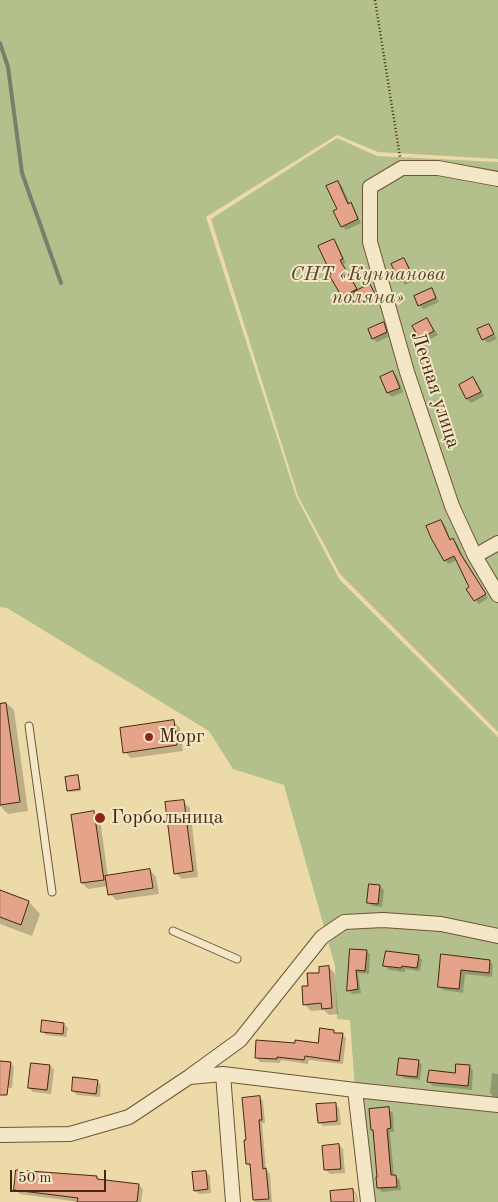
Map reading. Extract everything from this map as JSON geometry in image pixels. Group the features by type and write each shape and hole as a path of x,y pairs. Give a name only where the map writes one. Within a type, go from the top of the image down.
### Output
{"street":[{"path":"402,168 438,168 498,179"},
{"name":"Лесная улица","path":"402,168 370,187 370,242 407,372 452,506 475,556 498,595"},
{"path":"475,556 498,543"},
{"path":"0,1135 70,1134 129,1117 240,1040 280,986 322,937 344,922 384,920 441,924 498,936"},
{"path":"189,1077 223,1074 498,1105"},
{"path":"223,1074 233,1202"},
{"path":"355,1090 368,1202"}],"lane":[{"path":"29,726 52,892"},
{"path":"172,931 238,959"}],"path":[{"path":"375,0 402,168"}],"green space":[{"path":"0,0 498,0 498,159 378,152 337,135 206,217 296,496 339,579 498,737 498,1202 374,1202 355,1090 350,1020 337,1019 335,966 284,785 233,769 209,731 7,608 0,607"},
{"name":"СНТ «Кунпанова поляна»","path":"337,138 377,156 498,162 498,732 340,574 298,496 211,219"}],"building":[{"path":"338,181 348,204 351,202 358,219 341,227 333,211 337,209 326,186"},
{"path":"334,239 343,259 340,260 357,289 342,297 329,275 331,274 318,246"},
{"path":"404,258 412,275 400,282 391,264"},
{"path":"370,284 375,294 359,301 354,292"},
{"path":"432,288 436,298 418,306 414,296"},
{"path":"427,318 434,331 420,339 412,326"},
{"path":"384,322 387,332 372,339 368,329"},
{"path":"489,324 494,334 482,340 477,329"},
{"path":"393,371 400,388 387,393 380,377"},
{"path":"473,377 481,392 466,399 459,385"},
{"path":"441,520 450,540 453,538 460,553 486,594 474,601 466,589 469,587 454,556 444,561 426,526"},
{"path":"6,703 20,802 0,805 0,704"},
{"name":"Морг","path":"174,720 177,745 123,753 120,728"},
{"path":"78,775 80,789 67,791 65,777"},
{"path":"184,800 193,871 174,874 165,802"},
{"path":"94,811 104,880 81,883 71,815"},
{"path":"150,869 153,888 108,895 105,876"},
{"path":"369,884 380,885 378,904 367,903"},
{"path":"0,890 29,901 21,925 0,917"},
{"path":"350,949 367,950 365,971 356,970 358,989 347,991"},
{"path":"386,951 419,955 417,968 383,966"},
{"path":"441,954 490,960 489,973 461,970 459,989 438,987"},
{"path":"329,966 332,1008 322,1009 321,1003 303,1005 302,986 308,986 307,973 319,973 319,967"},
{"path":"42,1020 64,1023 63,1034 41,1032"},
{"path":"320,1028 334,1030 334,1033 343,1033 339,1061 305,1056 304,1060 277,1057 277,1059 255,1058 256,1040 295,1043 295,1040 318,1043"},
{"path":"399,1058 419,1060 417,1077 397,1075"},
{"path":"0,1061 11,1062 7,1095 0,1095"},
{"path":"31,1063 50,1065 47,1090 28,1088"},
{"path":"456,1064 470,1065 468,1086 427,1082 429,1070 455,1073"},
{"path":"73,1077 98,1080 96,1094 72,1091"},
{"path":"260,1096 262,1120 259,1120 263,1169 266,1168 269,1199 253,1200 250,1164 246,1164 242,1098"},
{"path":"336,1103 337,1121 318,1123 316,1104"},
{"path":"389,1107 391,1128 387,1129 391,1175 396,1175 397,1187 377,1188 373,1130 371,1130 369,1109"},
{"path":"339,1144 341,1169 324,1170 322,1146"},
{"path":"16,1170 97,1176 97,1179 139,1184 137,1202 77,1202 78,1198 14,1190"},
{"path":"206,1171 208,1189 194,1191 192,1172"},
{"path":"353,1189 354,1202 331,1202 330,1191"}],"waterway":[{"path":"0,43 8,67 22,173 61,283"}],"place":[{"name":"Морг","path":"149,737"},
{"name":"Горбольница","path":"100,818"}]}
